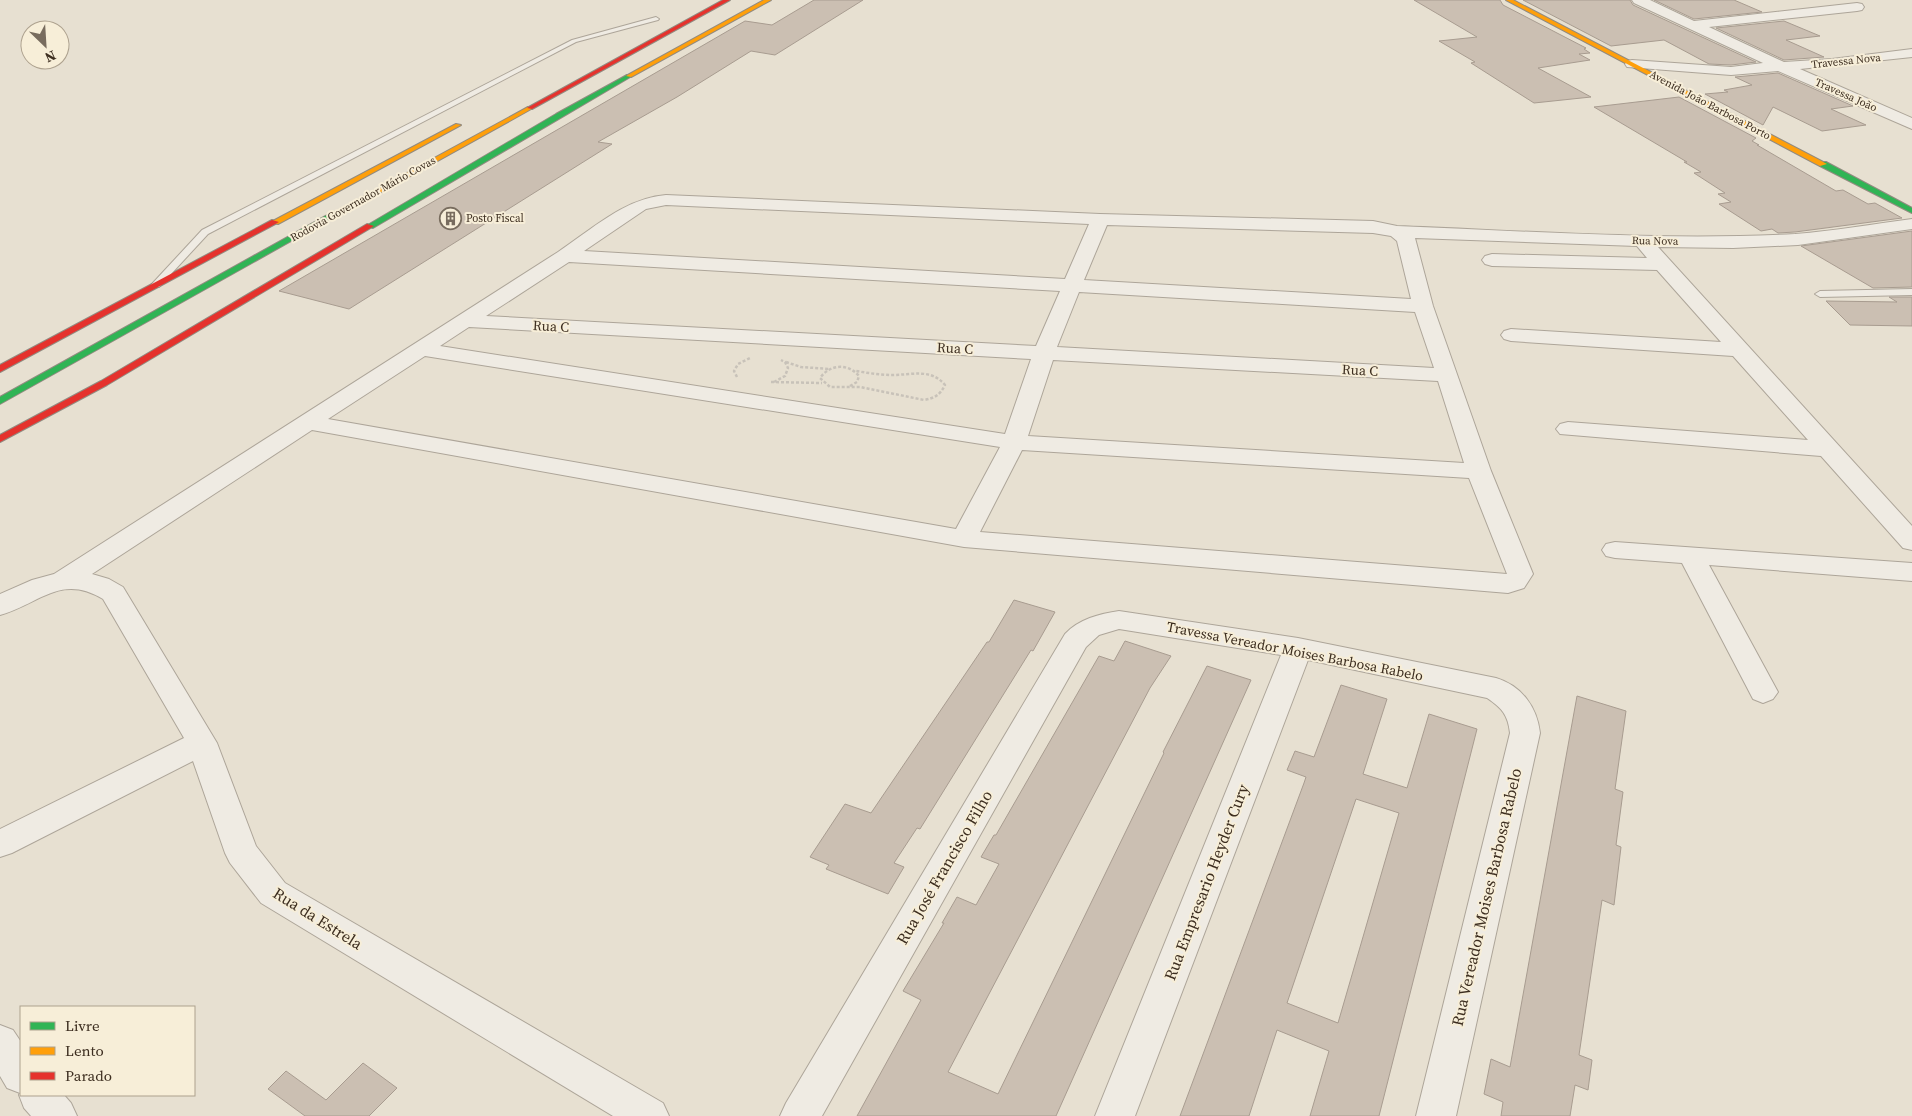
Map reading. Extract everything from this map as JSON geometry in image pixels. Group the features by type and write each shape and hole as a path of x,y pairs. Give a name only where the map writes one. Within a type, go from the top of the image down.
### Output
{"main road":[{"name":"Rodovia Governador Mário Covas","path":"0,401 727,0"},
{"path":"0,439 112,378 558,115 768,0"},
{"name":"Avenida João Barbosa Porto","path":"1509,0 1912,211"},
{"path":"614,42 660,17"},
{"path":"620,58 732,19"},
{"name":"Rodovia Governador Mário Covas","path":"0,369 465,121"}],"street":[{"name":"Travessa João","path":"1639,0 1780,66 1912,124"},
{"path":"1692,25 1857,7"},
{"name":"Travessa Nova","path":"1632,64 1731,71 1912,54"},
{"name":"Rua Nova","path":"63,580 565,256 640,205 652,201 666,200 1100,219 1373,226 1397,232 1642,242 1733,242 1798,239 1912,224"},
{"path":"964,539 1014,442 1044,353 1100,219"},
{"path":"306,422 964,539 1498,583 1515,582 1520,574 1479,471 1423,306 1406,240 1397,232"},
{"path":"1642,242 1912,542"},
{"path":"565,256 1423,306"},
{"path":"1492,260 1662,264"},
{"name":"Rua C","path":"464,321 1447,375"},
{"path":"1511,335 1739,350"},
{"path":"420,349 1014,442 1479,471"},
{"path":"1568,429 1829,449"},
{"path":"1615,550 1912,572"},
{"path":"1691,556 1762,692"},
{"path":"0,606 32,589 63,580"},
{"name":"Rua da Estrela","path":"63,580 98,583 113,593 202,743 242,853 273,893 649,1116"},
{"name":"Travessa Vereador Moises Barbosa Rabelo","path":"1095,625 1119,620 1135,621 1298,648 1496,689"},
{"name":"Rua José Francisco Filho","path":"800,1116 1075,641 1084,631 1095,625"},
{"name":"Rua Empresario Heyder Cury","path":"1114,1116 1298,648"},
{"name":"Rua Vereador Moises Barbosa Rabelo","path":"1436,1116 1525,733 1524,721 1519,708 1510,698 1496,689"},
{"path":"0,844 202,743"},
{"path":"0,1042 20,1073"},
{"path":"39,1096 57,1116"}],"lane":[{"path":"156,285 194,242 212,229 574,41 660,17"},
{"path":"1820,294 1912,292"}],"path":[{"path":"742,380 737,378 734,371 738,364 755,357"},
{"path":"768,383 808,381 840,388 850,386 884,390 922,400 943,392 945,385 941,378 931,374 918,372 896,375 856,371 849,368 801,367 775,357"},
{"path":"774,382 785,376 788,368 785,362"},
{"path":"823,384 820,378 822,373 829,369"},
{"path":"850,386 857,382 859,376 856,371"}],"building":[{"name":"Posto Fiscal","path":"814,0 863,0 775,55 751,51 677,97 598,142 612,144 349,309 279,291 745,21 772,25"},
{"path":"1414,0 1500,0 1503,5 1586,48 1584,49 1590,53 1579,54 1590,60 1538,68 1591,97 1534,103 1471,63 1475,62 1439,41 1477,37"},
{"path":"1523,0 1630,0 1633,5 1756,62 1731,65 1709,64 1664,40 1611,46"},
{"path":"1654,0 1734,0 1762,12 1694,19"},
{"path":"1784,21 1820,36 1786,40 1824,57 1784,60 1716,28"},
{"path":"1778,73 1853,106 1831,109 1866,125 1822,131 1773,107 1763,125 1705,94 1728,92 1724,90 1752,85 1735,77"},
{"path":"1679,97 1756,138 1752,141 1759,145 1757,145 1836,191 1843,190 1868,204 1875,203 1902,218 1795,232 1778,233 1772,229 1761,231 1719,204 1731,202 1718,194 1725,193 1694,173 1701,172 1594,107"},
{"path":"1912,231 1912,287 1873,288 1801,246"},
{"path":"1889,297 1912,297 1912,326 1850,325 1826,301 1897,302"},
{"path":"1014,600 1055,612 1033,651 1031,650 920,829 917,828 894,863 904,867 888,894 826,869 829,865 810,857 845,804 871,813 987,642 989,642"},
{"path":"1125,641 1171,656 1150,688 948,1072 998,1094 1163,752 1207,666 1251,680 1056,1116 857,1116 921,1000 903,991 944,923 942,923 957,897 976,905 999,864 981,857 994,835 996,835 1099,656 1114,661"},
{"path":"1341,685 1387,699 1363,774 1407,788 1429,714 1477,729 1379,1116 1310,1116 1329,1051 1277,1030 1249,1116 1180,1116 1306,777 1287,770 1295,751 1314,757","holes":["1356,799 1399,813 1338,1023 1287,1003"]},
{"path":"1577,696 1626,711 1615,789 1623,792 1616,845 1621,847 1614,905 1602,900 1579,1055 1592,1060 1588,1090 1575,1085 1570,1116 1501,1116 1503,1102 1484,1094 1491,1059 1510,1067"},
{"path":"363,1063 397,1088 369,1116 305,1116 268,1089 286,1071 326,1100"}],"traffic: fast":[{"path":"370,226 558,115 629,76"},
{"path":"1823,164 1912,211"},
{"path":"0,401 330,217"}],"traffic: slow":[{"path":"629,76 768,0"},
{"path":"1509,0 1823,164"},
{"path":"330,217 530,108"},
{"path":"275,222 458,125"}],"traffic: jam":[{"path":"530,108 727,0"},
{"path":"0,369 275,222"},
{"path":"0,439 104,383 370,226"}],"place":[{"name":"Posto Fiscal","path":"450,218"}]}
